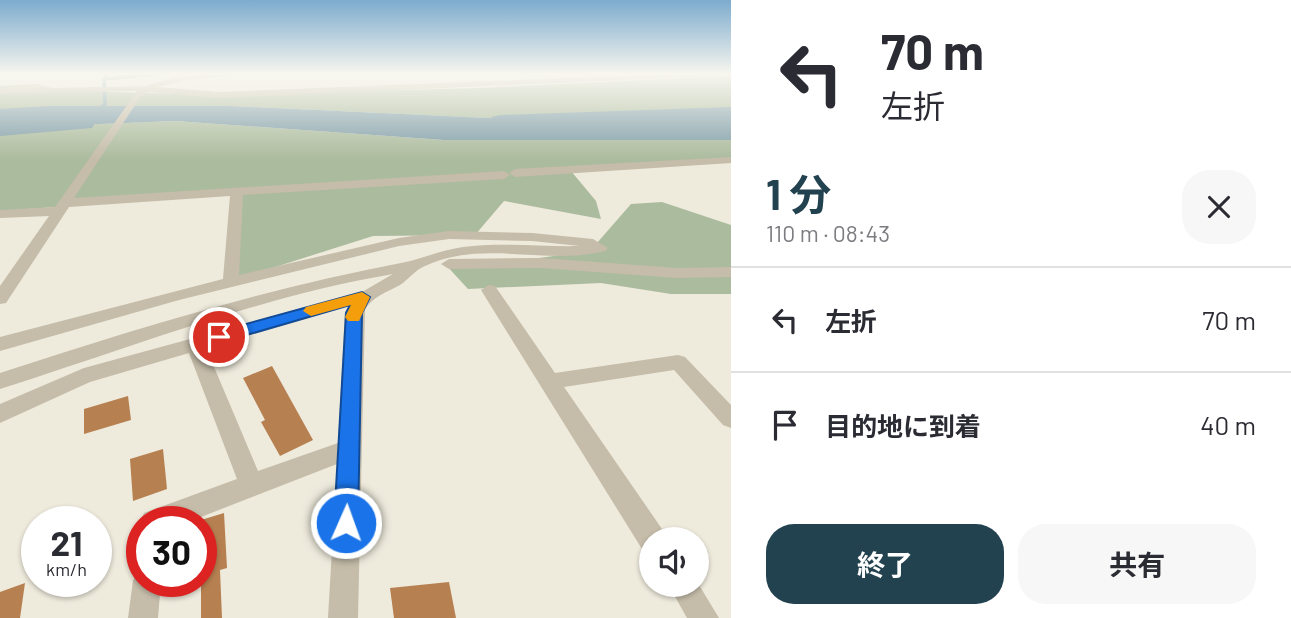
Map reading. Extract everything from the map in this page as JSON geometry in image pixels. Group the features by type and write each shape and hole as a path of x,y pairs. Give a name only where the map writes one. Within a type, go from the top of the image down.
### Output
{"street":[{"path":"0,299 133,103"},
{"path":"0,214 65,204 731,160"},
{"path":"230,281 237,192"},
{"path":"0,344 230,281 399,242 449,235 532,237 593,243 600,248 590,251 473,251 433,257 411,266 397,280 362,297 83,376 0,414"},
{"path":"0,382 165,326 348,277 411,266 510,262 677,273 731,272"},
{"path":"489,290 644,527"},
{"path":"343,618 354,313 362,297"},
{"path":"195,344 251,484"},
{"path":"549,382 678,362 731,419"},
{"path":"194,506 349,449"},
{"path":"143,618 145,597"},
{"path":"690,597 704,618"}],"green space":[{"path":"0,103 731,103 731,114 553,121 230,106 0,109"},
{"path":"175,121 444,140 731,140 731,159 571,171 596,201 601,219 504,201 475,235 373,236 231,281 236,194 0,211 0,128"},
{"path":"662,202 731,225 731,294 671,294 601,283 468,289 445,264 510,262 590,251 631,204"}],"water":[{"path":"48,106 230,106 553,121 731,114 731,140 444,140 175,121 0,128 0,109"}],"building":[{"path":"272,366 313,440 280,456 261,422 265,420 243,378"},
{"path":"128,396 131,420 84,434 84,409"},
{"path":"163,449 167,489 133,501 130,459"},
{"path":"224,513 227,568 220,570 222,618 201,618 201,597 217,597 217,515"},
{"path":"449,582 456,618 394,618 390,588"},
{"path":"21,584 23,597 20,618 0,618 0,592"}],"waterway":[{"path":"98,111 105,103"},
{"path":"500,122 731,114"},
{"path":"0,129 84,123"}],"slow traffic":[{"path":"311,311 362,297 353,317"}],"route":[{"path":"219,337 362,297 354,313 346,523"}]}
